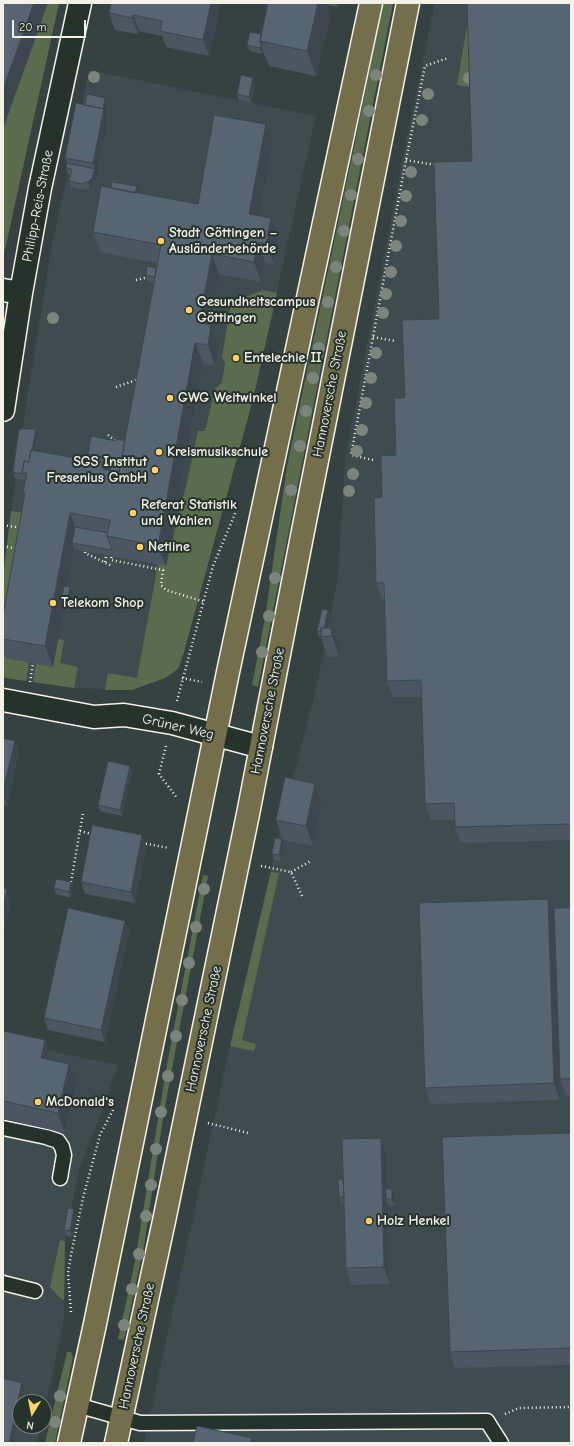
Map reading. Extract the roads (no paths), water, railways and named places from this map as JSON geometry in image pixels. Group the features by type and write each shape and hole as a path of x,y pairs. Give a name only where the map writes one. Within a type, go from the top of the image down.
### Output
{"main road":[{"path":"69,1443 214,741 371,3"},
{"name":"Hannoversche Straße","path":"116,1443 164,1221 260,754 408,3"}],"street":[{"name":"Philipp-Reis-Straße","path":"3,410 12,291 40,188 80,3"},
{"name":"Grüner Weg","path":"3,700 94,717 124,715 172,722 214,741 260,754"}],"lane":[{"path":"3,1128 58,1141 62,1147 64,1155 60,1178"},
{"path":"3,1284 35,1291"},
{"name":"Hannoversche Straße","path":"77,1404 121,1419"},
{"path":"121,1419 140,1423 170,1424 308,1421 487,1421 501,1443"}],"place":[{"name":"Stadt Göttingen – Ausländerbehörde","path":"161,241"},
{"name":"Gesundheitscampus Göttingen","path":"189,310"},
{"name":"Entelechie II","path":"236,358"},
{"name":"GWG Weitwinkel","path":"170,398"},
{"name":"Kreismusikschule","path":"159,452"},
{"name":"SGS Institut Fresenius GmbH","path":"155,470"},
{"name":"Referat Statistik und Wahlen","path":"133,513"},
{"name":"Netline","path":"140,547"},
{"name":"Telekom Shop","path":"53,603"},
{"name":"McDonald's","path":"38,1102"},
{"name":"Holz Henkel","path":"369,1221"}]}
